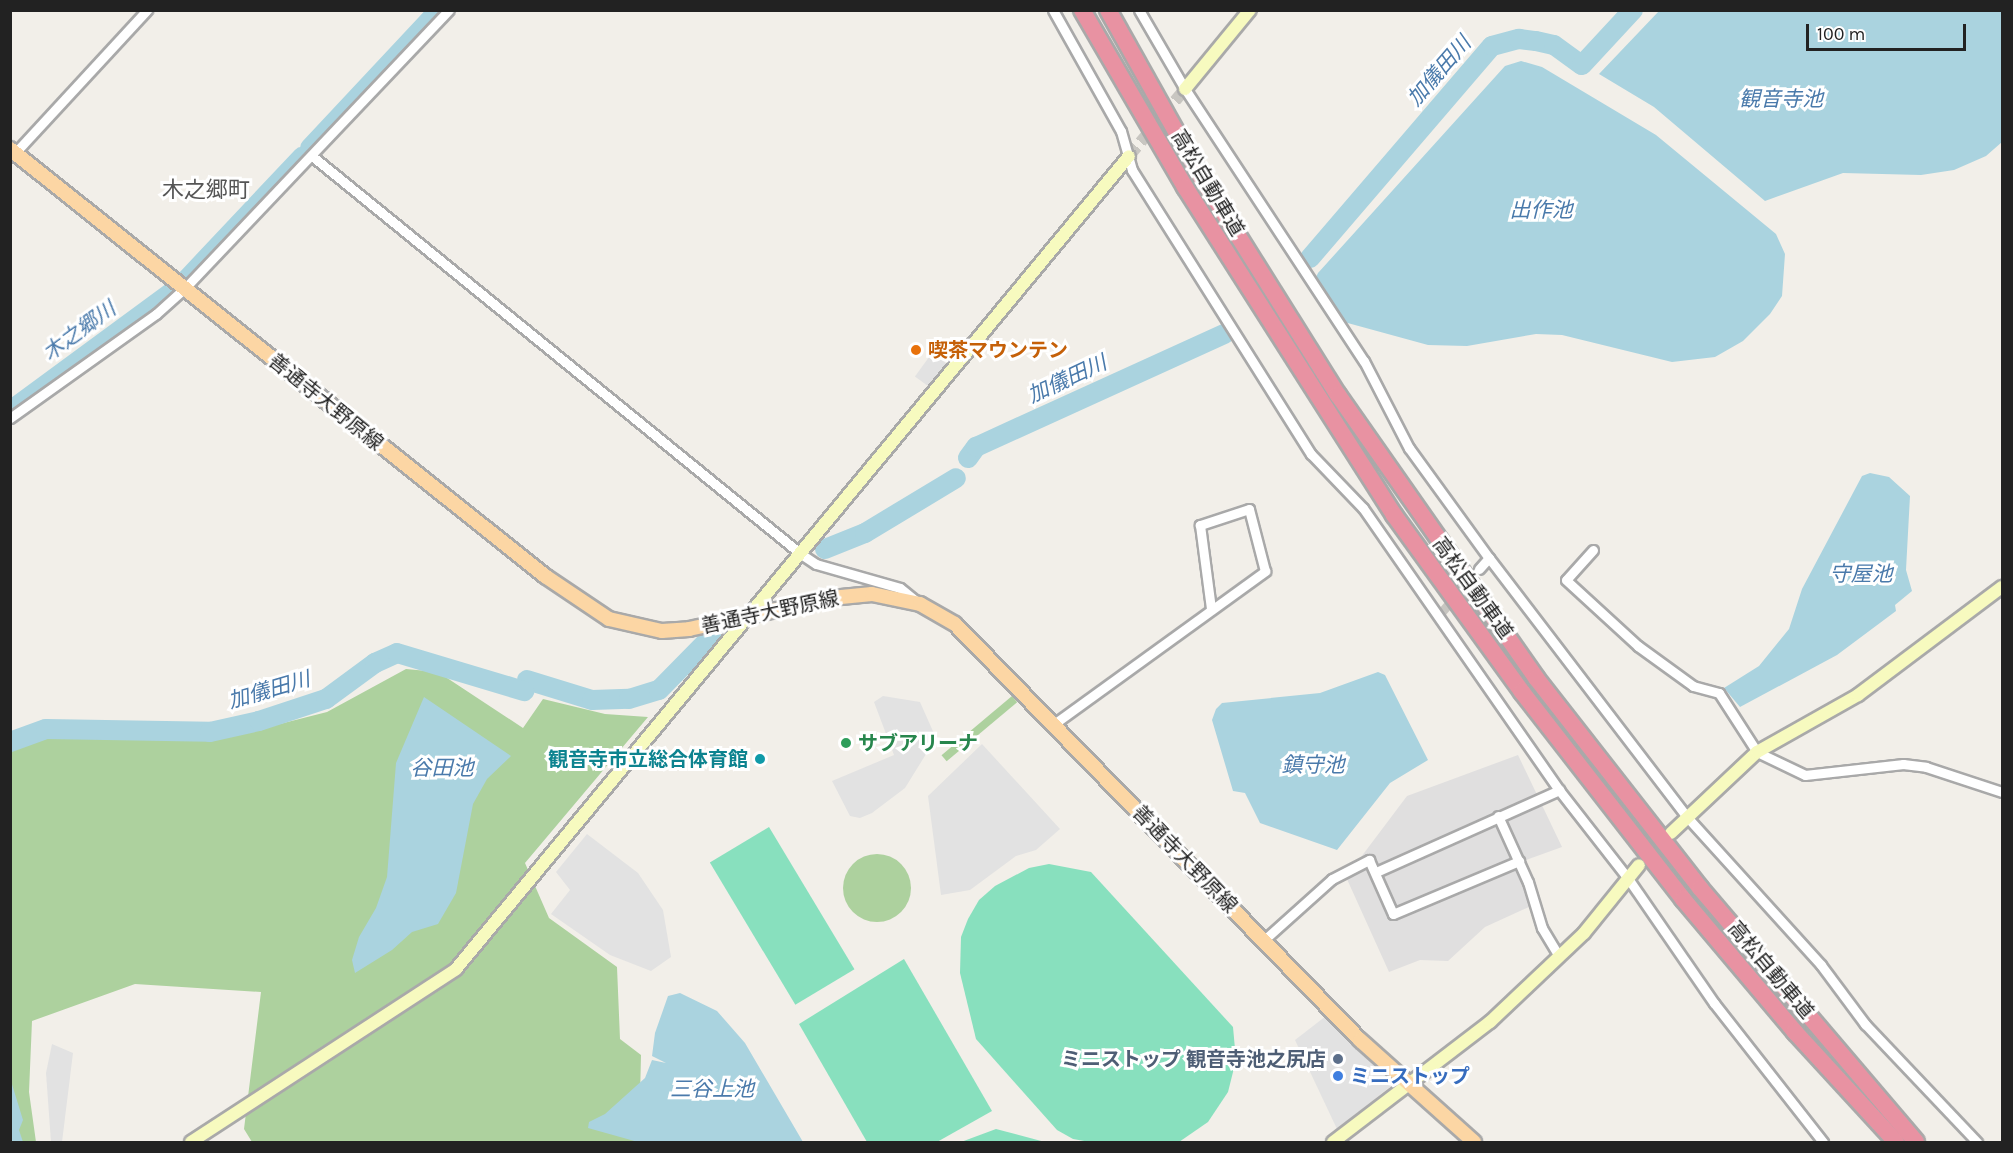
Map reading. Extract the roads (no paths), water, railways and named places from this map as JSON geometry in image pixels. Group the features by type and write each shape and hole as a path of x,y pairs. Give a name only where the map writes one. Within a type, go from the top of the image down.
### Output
{"highway":[{"name":"高松自動車道","path":"1082,10 1197,207 1320,404 1401,525 1522,692 1683,899 1795,1032 1896,1143"},
{"name":"高松自動車道","path":"1108,10 1203,180 1338,395 1522,659 1700,888 1916,1143"}],"main road":[{"name":"善通寺大野原線","path":"13,151 582,605 609,619 662,631 750,617 858,595 889,595 920,604 968,636 1360,1040 1474,1143"}],"street":[{"path":"13,151 147,10"},
{"path":"10,418 156,314 185,288 449,10"},
{"path":"1053,10 1121,131 1132,170 1234,338 1311,454 1363,508 1440,615 1559,790 1627,877 1714,1003 1823,1143"},
{"path":"1139,10 1185,89 1364,361 1409,448 1489,558 1688,817 1821,965 1865,1024 1977,1143"},
{"path":"1185,89 1250,10"},
{"path":"312,156 801,554 816,564 900,588 920,604"},
{"path":"191,1143 456,969 750,617 1129,156"},
{"path":"1054,724 1265,571 1249,509 1200,525 1211,608"},
{"path":"1593,550 1566,580 1638,646 1693,686 1719,693 1757,752 1805,775 1903,764 1926,767 2002,792"},
{"path":"1479,569 1489,558"},
{"path":"1671,833 1757,752 1858,695 2002,586"},
{"path":"1376,872 1559,790"},
{"path":"1498,816 1519,861 1542,928 1559,957"},
{"path":"1264,940 1332,879 1369,860 1393,914 1519,861"},
{"path":"1333,1143 1490,1023 1584,933 1627,877 1639,866"}],"water":[{"name":"観音寺池","path":"1659,11 2002,11 2002,142 1986,156 1954,170 1921,175 1843,173 1765,201 1654,107 1599,74"},
{"name":"出作池","path":"1521,61 1542,67 1656,135 1776,234 1785,254 1782,296 1770,314 1743,341 1715,357 1672,362 1562,335 1536,334 1467,346 1428,345 1344,322 1316,277 1318,273 1505,66"},
{"name":"守屋池","path":"1870,473 1889,477 1910,496 1906,570 1912,591 1895,605 1896,611 1837,655 1740,707 1724,688 1759,666 1789,629 1802,589 1862,476"},
{"name":"鎮守池","path":"1378,672 1385,675 1428,760 1390,783 1337,850 1260,823 1245,793 1233,791 1212,720 1216,709 1222,703 1320,693"},
{"name":"谷田池","path":"424,697 511,756 487,779 473,804 456,893 438,924 412,932 392,950 355,973 352,960 359,937 376,908 387,877 396,763"},
{"name":"三谷上池","path":"680,993 717,1011 745,1043 803,1142 638,1142 588,1128 589,1122 605,1114 645,1078 652,1060 666,1063 652,1056 655,1033 668,996"},
{"path":"11,1081 23,1120 19,1130 23,1142 11,1142"}],"waterway":[{"name":"木之郷川","path":"310,148 439,10"},
{"name":"加儀田川","path":"1310,258 1492,46 1519,39 1536,41 1554,45 1582,65 1633,10"},
{"name":"木之郷川","path":"187,279 302,157"},
{"name":"木之郷川","path":"10,411 175,290"},
{"name":"加儀田川","path":"968,458 976,447 1224,334"},
{"name":"加儀田川","path":"825,549 865,533 956,478"},
{"name":"加儀田川","path":"527,680 592,700 629,699 659,690 716,632"},
{"name":"加儀田川","path":"10,742 46,729 210,732 259,721 326,699 375,663 397,653 524,691"}],"tunnel":[{"path":"1129,156 1185,89"},
{"path":"1442,612 1479,569"}],"place":[{"name":"喫茶マウンテン","path":"916,350"},
{"name":"サブアリーナ","path":"846,743"},
{"name":"観音寺市立総合体育館","path":"760,759"},
{"name":"ミニストップ 観音寺池之尻店","path":"1338,1059"},
{"name":"ミニストップ","path":"1338,1076"}],"district":[{"name":"木之郷町","path":"206,191"}]}
